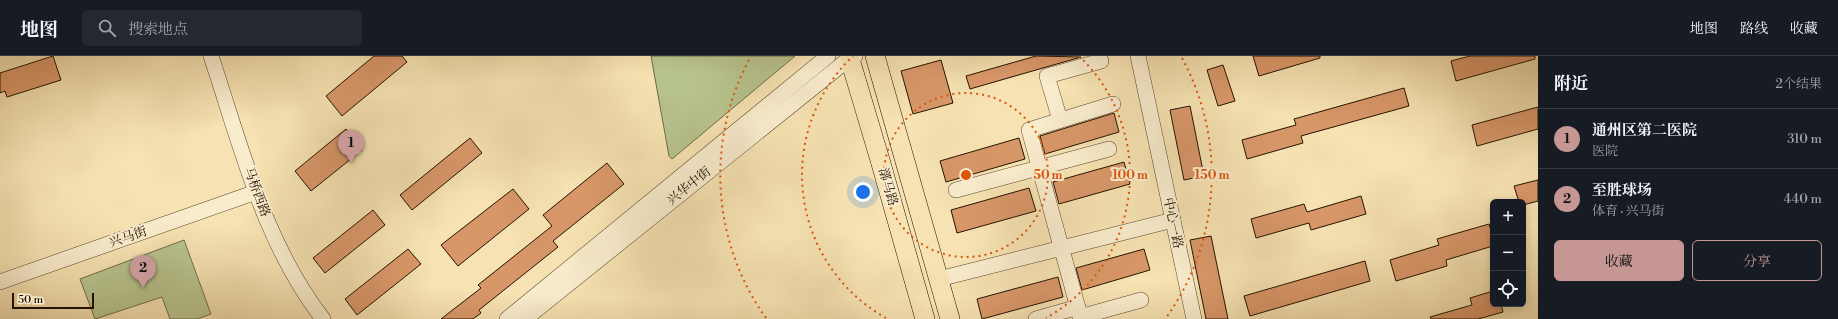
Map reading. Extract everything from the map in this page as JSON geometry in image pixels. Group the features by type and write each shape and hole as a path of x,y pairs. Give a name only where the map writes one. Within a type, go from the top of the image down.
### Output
{"main road":[{"name":"漷马路","path":"875,56 950,319"},
{"name":"漷马路","path":"851,57 925,319"}],"street":[{"name":"马桥西路","path":"211,56 256,192 285,258 323,319"},
{"name":"兴华中街","path":"507,319 828,56"},
{"name":"中心一路","path":"1138,56 1194,319"},
{"name":"兴华中街","path":"525,319 851,57"},
{"path":"1060,120 1047,76 1101,61"},
{"path":"1080,315 1029,130 1113,104"},
{"path":"956,190 1109,149"},
{"name":"兴马街","path":"0,282 256,192"},
{"path":"939,279 1173,220"},
{"path":"1036,319 1080,315 1141,300"}],"green space":[{"path":"651,56 795,56 672,159 669,156"},
{"path":"184,240 211,314 197,319 170,319 162,297 95,319 80,279"}],"building":[{"path":"53,56 61,80 7,97 5,91 0,93 0,73"},
{"path":"374,56 402,56 407,62 342,116 326,96"},
{"path":"1036,56 1081,57 970,89 966,76"},
{"path":"1253,56 1320,56 1320,58 1259,76"},
{"path":"1470,56 1535,56 1535,59 1456,81 1451,61"},
{"path":"941,60 953,103 913,114 901,71"},
{"path":"1223,65 1235,101 1218,106 1207,70"},
{"path":"1404,88 1409,106 1301,136 1303,143 1247,159 1242,140 1296,125 1294,119"},
{"path":"1190,106 1204,176 1184,180 1170,110"},
{"path":"1538,107 1538,129 1477,146 1472,125"},
{"path":"1114,113 1119,132 1045,154 1040,136"},
{"path":"346,129 362,150 311,191 295,171"},
{"path":"470,138 482,153 412,210 400,195"},
{"path":"1019,138 1025,159 946,182 940,161"},
{"path":"1124,162 1130,184 1059,204 1053,182"},
{"path":"607,163 624,184 553,241 558,247 479,310 481,313 473,319 441,319 481,288 478,285 552,226 543,215"},
{"path":"1538,180 1538,201 1526,204 1526,199 1518,199 1514,186"},
{"path":"1029,188 1036,211 957,233 951,210"},
{"path":"513,189 529,209 458,266 441,245"},
{"path":"1361,196 1366,214 1311,230 1309,223 1256,238 1251,219 1304,204 1307,212"},
{"path":"373,210 385,225 325,273 313,258"},
{"path":"1489,224 1490,227 1490,247 1446,260 1447,266 1396,281 1390,260 1439,245 1437,239"},
{"path":"1211,236 1228,319 1206,319 1190,240"},
{"path":"408,249 421,264 357,315 345,299"},
{"path":"1144,249 1150,270 1082,290 1076,268"},
{"path":"1365,261 1370,281 1250,316 1244,296"},
{"path":"1058,277 1063,297 982,319 977,299"},
{"path":"1490,292 1490,307 1502,307 1503,312 1478,319 1431,319 1430,317 1472,305 1470,298"}],"place":[{"name":"通州区第二医院","path":"351,163"},
{"name":"至胜球场","path":"143,288"}]}
